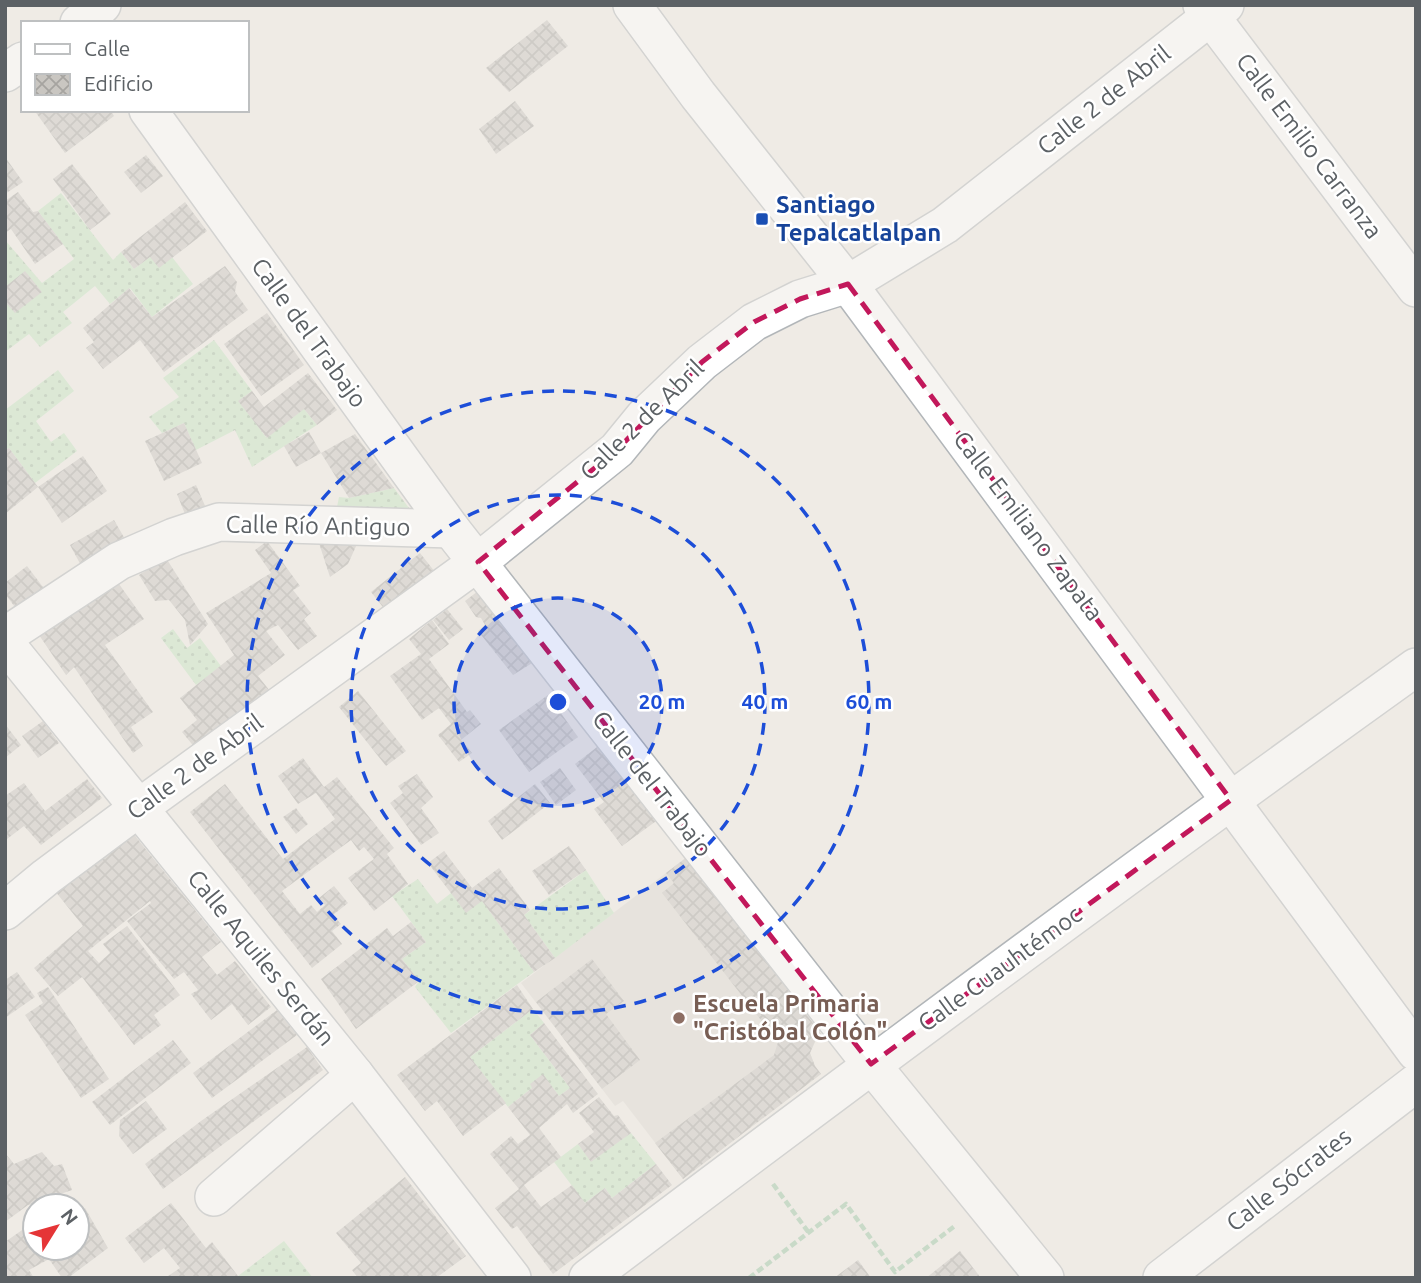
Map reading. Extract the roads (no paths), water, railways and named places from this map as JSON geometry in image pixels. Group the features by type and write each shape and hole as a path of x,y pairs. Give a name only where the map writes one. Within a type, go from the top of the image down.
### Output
{"street":[{"name":"Calle Emiliano Zapata","path":"632,5 698,95 848,284 1416,1052"},
{"name":"Calle 2 de Abril","path":"5,911 140,807 478,562 617,450 643,417 702,362 754,322 800,299 848,284 945,225 1212,9"},
{"name":"Calle Emilio Carranza","path":"1212,9 1416,288"},
{"path":"5,73 21,62"},
{"name":"Calle del Trabajo","path":"149,112 450,529 871,1064 1045,1278"},
{"name":"Calle Río Antiguo","path":"5,636 119,561 174,537 219,522 450,529"},
{"name":"Calle Aquiles Serdán","path":"5,643 355,1075 512,1278"},
{"name":"Calle Cuauhtémoc","path":"588,1278 871,1064 1416,667"},
{"path":"214,1197 355,1075"},
{"name":"Calle Sócrates","path":"1162,1278 1416,1083"}],"place":[{"name":"Santiago Tepalcatlalpan","path":"762,219"},
{"name":"Escuela Primaria \"Cristóbal Colón\"","path":"679,1018"}]}
